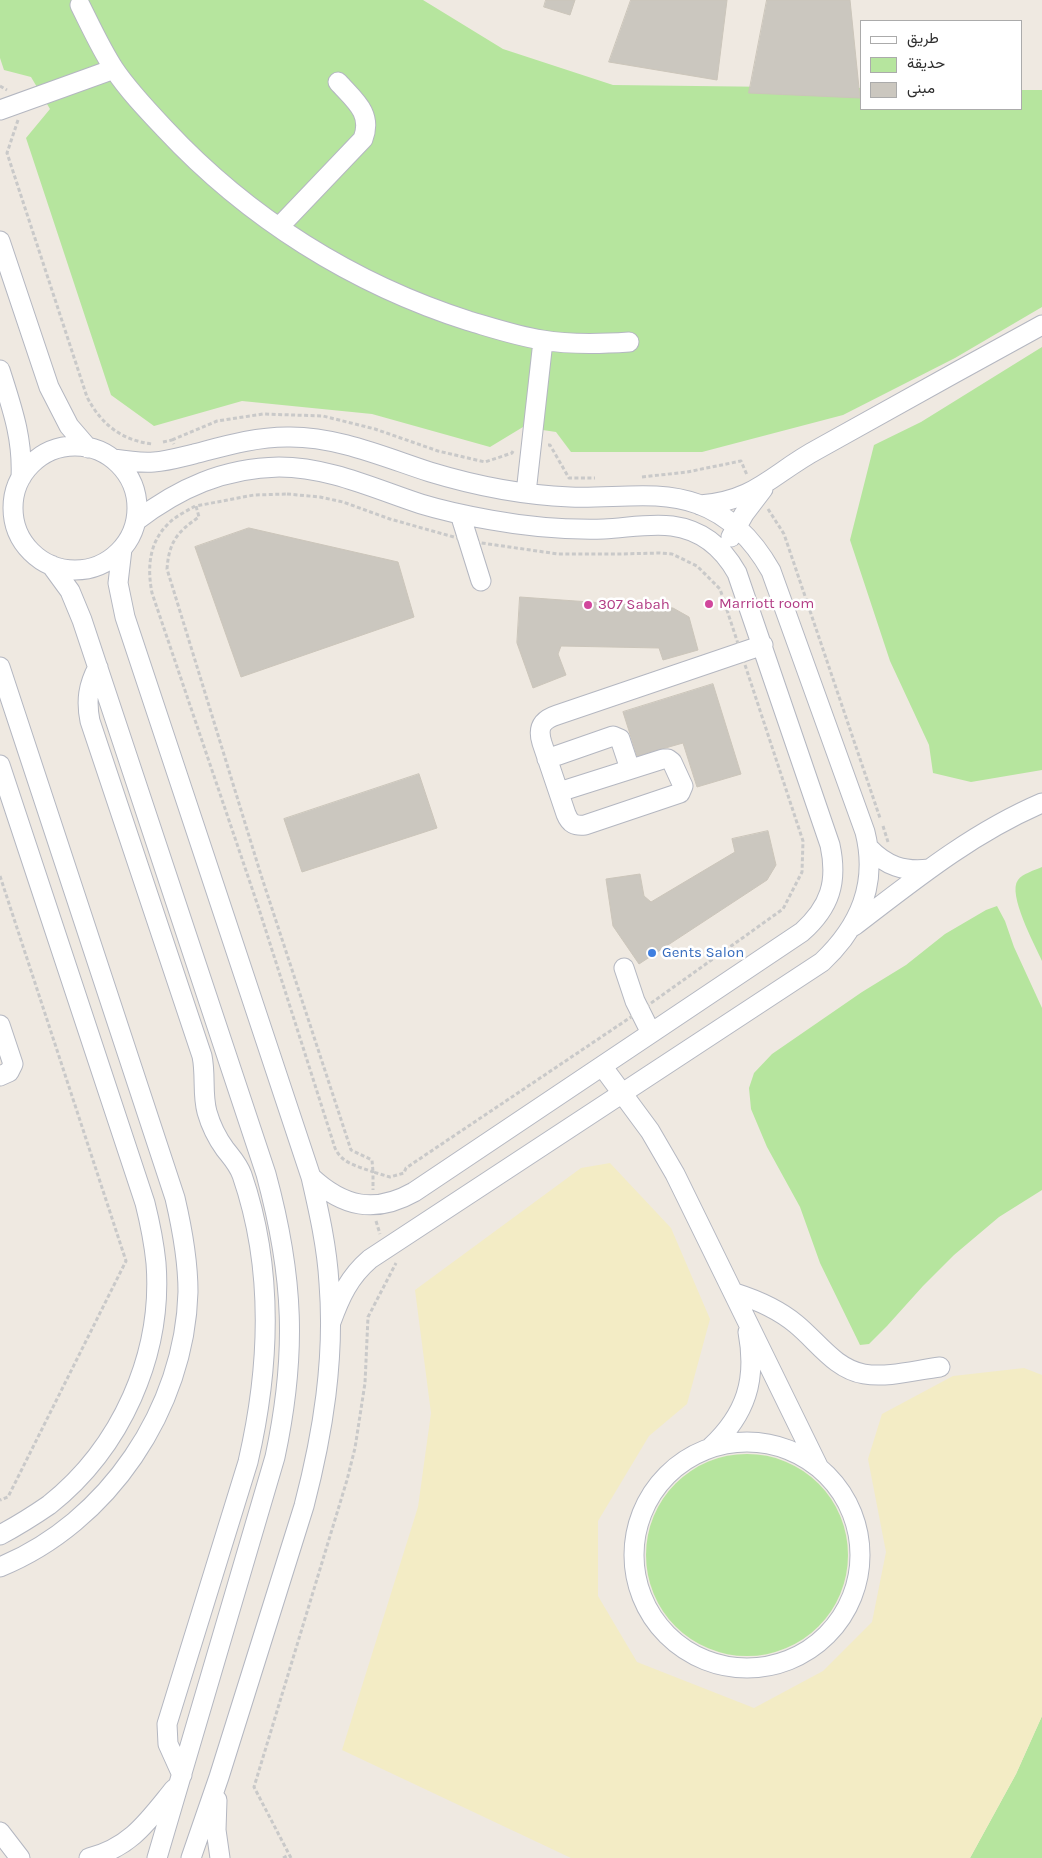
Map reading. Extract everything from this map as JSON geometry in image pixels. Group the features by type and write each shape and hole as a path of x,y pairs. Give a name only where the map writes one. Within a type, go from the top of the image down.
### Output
{"street":[{"path":"80,5 114,69 146,110 182,147 220,183 279,227 348,270 395,293 443,312 492,328 543,341 587,344 629,342"},
{"path":"0,110 114,69"},
{"path":"279,227 363,139 366,126 364,112 338,82"},
{"path":"0,241 49,388 65,420 88,448"},
{"path":"724,552 756,493 772,479 812,452 1042,325"},
{"path":"526,494 543,341"},
{"path":"0,370 18,430 21,446 21,478"},
{"path":"112,459 154,462 252,440 289,437 307,438 344,444 463,482 526,494 572,497 673,497 700,505 719,514 737,526 762,555 771,571 859,812 869,848 870,866 865,895 856,919 837,947 822,962 370,1259 347,1283 331,1322"},
{"path":"65,448 88,448 101,452 112,459 125,471 134,486 138,503 133,531 122,549 112,558 89,569 63,569 38,558 19,535 14,521 13,506 15,492 21,478 30,465 42,455 65,448"},
{"path":"136,521 189,487 244,470 280,467 316,470 333,474 422,504 460,514 514,524 589,529 657,525 687,529 702,535 724,552 737,573 830,845 834,861 834,878 830,894 814,921 802,932 403,1198 374,1206 364,1204 335,1195 311,1177"},
{"path":"700,505 731,500 756,493"},
{"path":"460,514 481,581"},
{"path":"122,549 118,583 125,617 311,1177 325,1249 329,1282 331,1322 330,1369 316,1461 304,1506 219,1777 191,1858"},
{"path":"51,565 77,605 98,666 266,1174 285,1254 290,1319 289,1377 284,1417 275,1457 157,1858"},
{"path":"559,792 663,759 668,760 675,767 683,786 682,790 676,795 579,826 573,824 568,820 539,734 541,725 548,718 762,645"},
{"path":"98,666 91,679 88,693 87,707 90,722 204,1066 204,1098 207,1112 218,1139 241,1173 254,1221 265,1301 266,1342 263,1382 257,1423 248,1462 167,1724 168,1744 181,1779"},
{"path":"0,667 175,1198 182,1229 188,1291 181,1346 170,1384 158,1413 134,1454 106,1492 83,1514 58,1534 32,1551 0,1567"},
{"path":"548,759 612,736 620,739 630,769"},
{"path":"0,1535 48,1505 71,1485 110,1438 126,1411 140,1376 153,1324 156,1294 156,1263 145,1203 1,772"},
{"path":"851,928 958,848 989,829 1042,803"},
{"path":"869,848 884,862 893,866 905,870 929,869"},
{"path":"624,968 640,1011 651,1033"},
{"path":"186,1007 208,999"},
{"path":"0,1025 14,1064 10,1072 0,1076"},
{"path":"602,1066 650,1131 663,1152 744,1311 819,1467"},
{"path":"254,1221 277,1214"},
{"path":"735,1293 762,1302 787,1317 831,1357 850,1370 873,1376 940,1367"},
{"path":"711,1447 735,1420 744,1403 749,1386 751,1349 744,1311"},
{"path":"733,1442 756,1442 778,1446 800,1454 819,1467 837,1486 850,1508 859,1533 861,1559 857,1584 848,1609 833,1630 813,1648 791,1660 766,1667 739,1668 714,1664 690,1653 669,1638 652,1618 640,1594 634,1569 633,1543 639,1518 650,1494 666,1474 687,1458 711,1447 733,1442"},
{"path":"219,1777 216,1830 220,1858"},
{"path":"89,1858 116,1848 130,1840 181,1779"},
{"path":"0,1832 18,1858"},
{"path":"0,1853 18,1858"}],"path":[{"path":"172,440 216,421 263,414 324,416 375,429 438,451 484,462 512,453 519,443 550,445 569,478 598,478"},
{"path":"635,478 687,472 741,461 756,493 784,534 889,846 893,866"},
{"path":"287,494 320,497 343,502 390,519 468,540 558,554 672,554 697,566 720,589 742,652 803,841 802,872 783,910 640,1011 406,1168 404,1173 390,1177 373,1172 372,1160 351,1150 261,875 167,570 168,553 177,536 199,516 196,506 254,495 287,494"},
{"path":"0,876 126,1261 8,1497 0,1500"},
{"path":"283,1858 289,1854"}],"green space":[{"path":"0,0 423,0 503,49 613,85 860,88 860,110 1022,110 1022,90 1042,90 1042,307 955,358 843,415 702,452 571,452 556,432 523,427 490,447 372,414 242,401 154,426 111,395 26,138 50,109 31,77 4,70 0,58"},
{"path":"1042,347 1042,770 971,782 933,773 929,745 890,661 850,540 874,445 921,422"},
{"path":"1042,867 1042,961 1023,920 1016,896 1016,887 1018,880 1022,876"},
{"path":"997,906 1042,1008 1042,1190 999,1217 954,1255 869,1344 860,1345 820,1263 800,1207 767,1147 751,1109 749,1088 754,1073 772,1054 862,992 906,965 945,934 986,910"},
{"path":"737,1454 757,1454 786,1461 819,1483 841,1516 848,1545 848,1565 841,1594 819,1627 786,1649 757,1656 737,1656 708,1649 675,1627 653,1594 646,1565 646,1545 653,1516 675,1483 708,1461"},
{"path":"1042,1716 1042,1858 970,1858 1016,1774"}],"sand":[{"path":"610,1163 671,1228 710,1319 687,1404 649,1436 598,1521 598,1596 637,1662 754,1708 823,1671 872,1622 886,1552 868,1459 882,1414 953,1376 1024,1368 1042,1375 1042,1716 1016,1774 970,1858 571,1858 342,1750 418,1507 431,1413 415,1290 581,1168"}],"building":[{"path":"546,0 575,0 570,15 544,7"},
{"path":"631,0 727,0 717,80 609,62"},
{"path":"767,0 850,0 860,98 749,93"},
{"path":"249,528 398,562 414,617 241,677 195,547"},
{"path":"520,597 673,608 689,617 698,650 663,660 659,648 561,646 558,654 566,675 533,688 517,643"},
{"path":"713,684 741,774 697,787 683,743 637,756 623,712"},
{"path":"419,774 437,828 302,872 284,819"},
{"path":"768,831 776,865 767,880 639,964 613,926 606,879 640,874 644,896 651,902 735,852 732,839"}],"place":[{"name":"Marriott room","path":"709,604"},
{"name":"307 Sabah","path":"588,605"},
{"name":"Gents Salon","path":"652,953"}]}
